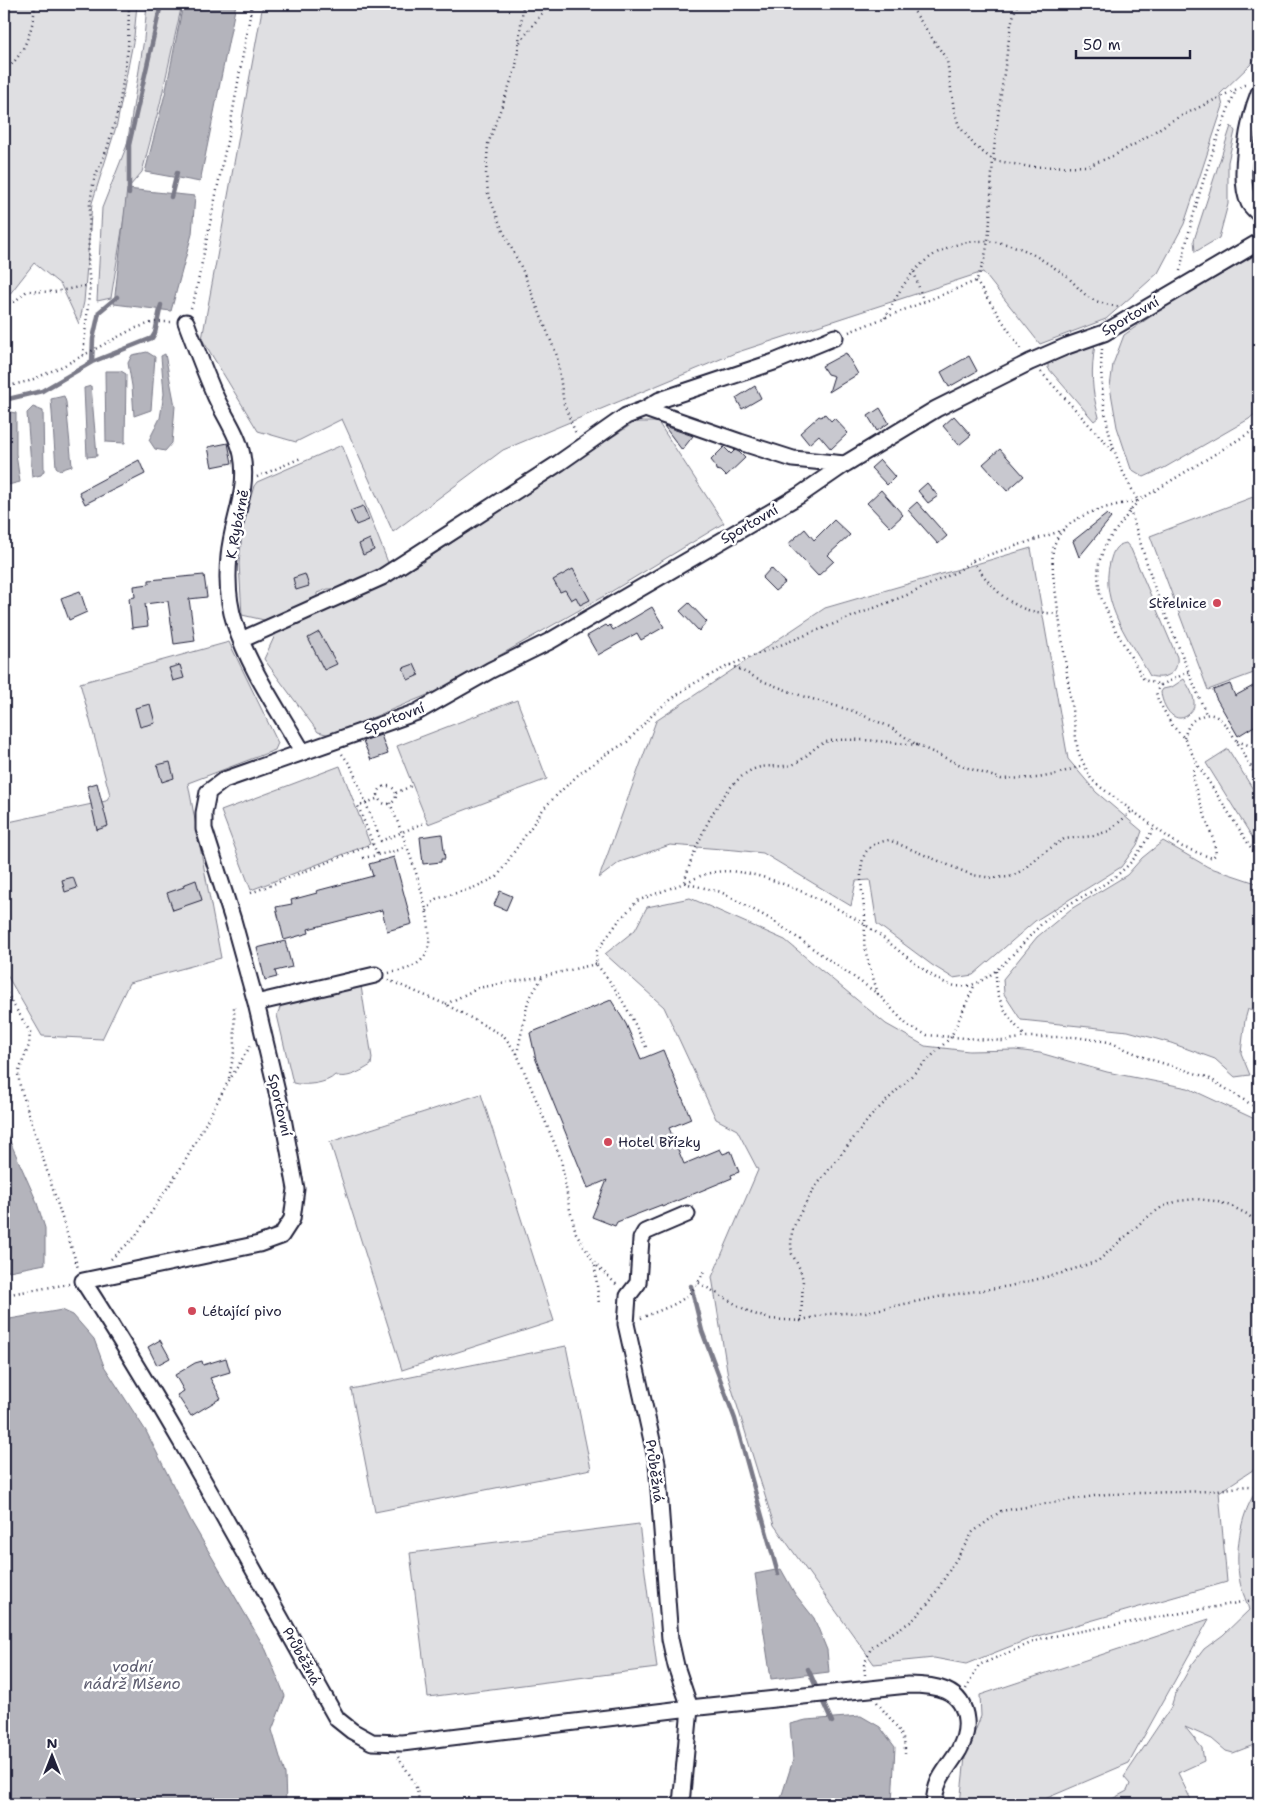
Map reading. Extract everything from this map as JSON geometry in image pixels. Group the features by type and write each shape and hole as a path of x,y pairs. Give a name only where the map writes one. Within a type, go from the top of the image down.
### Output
{"street":[{"path":"1259,93 1249,129 1244,180 1249,204 1259,214"},
{"name":"Sportovní","path":"83,1281 259,1244 281,1236 292,1219 296,1189 282,1113 256,1003 233,920 204,829 205,801 208,792 224,780 417,712 491,670 550,641 800,495 845,464 936,408 1030,362 1104,333 1259,242"},
{"name":"K Rybárně","path":"186,322 214,393 242,453 244,482 242,501 232,533 228,575 234,622 255,668 302,751"},
{"path":"241,640 382,577 626,416 646,409 660,400 774,362 835,337"},
{"path":"646,409 792,459 845,464"},
{"path":"256,1003 375,975"},
{"path":"628,1296 638,1283 641,1239 645,1232 687,1214"},
{"name":"Průběžná","path":"83,1281 132,1358 194,1464 337,1719 352,1731 372,1742 402,1743 690,1708 908,1685 929,1685 950,1693 959,1701"},
{"name":"Průběžná","path":"628,1296 626,1324 657,1463 670,1639 676,1666 690,1708"},
{"path":"934,1804 938,1782 960,1749 964,1737 966,1718 964,1709 959,1701"},
{"path":"681,1804 690,1708"}],"path":[{"path":"4,71 15,60 26,43 32,26 35,4"},
{"path":"83,355 90,285 88,266 90,202 94,179 107,149 119,107 128,49 129,4"},
{"path":"4,387 29,381 63,366 133,329 154,322 186,322 195,296 230,128 252,4"},
{"path":"521,4 523,7 516,67 488,144 486,174 488,193 502,229 522,269 557,356 564,404 582,446"},
{"path":"519,43 549,4"},
{"path":"909,4 947,60 954,110 959,126 975,146 993,160 1030,167 1088,166 1137,144 1171,121 1236,89 1203,183 1185,250 1177,289"},
{"path":"835,337 976,282 983,267 988,240 993,160 1011,24 1017,4"},
{"path":"885,318 914,272 936,254 954,245 988,240 1022,249 1063,273 1091,298 1137,312"},
{"path":"914,272 924,303"},
{"path":"976,282 1030,362 1046,376 1114,452 1138,500"},
{"path":"4,304 14,302 27,291 54,292 90,285"},
{"path":"1104,333 1101,360 1102,383 1114,452"},
{"path":"1161,685 1144,680 1100,595 1099,562 1106,543 1138,500 1259,427"},
{"path":"244,482 301,458"},
{"path":"1138,500 1106,506 1078,518 1064,530 1055,542 1053,557 1058,614 1078,752 1092,779 1099,786 1180,846 1212,858 1216,854 1214,842 1193,781 1194,770 1198,764"},
{"path":"1130,510 1155,589 1206,714"},
{"path":"428,911 436,899 473,888 497,877 544,808 578,775 605,755 627,742 656,711 689,686 730,665 912,593 958,571 973,560 1064,530"},
{"path":"973,560 989,583 1010,602 1032,611 1058,614"},
{"path":"730,665 765,682 802,696 853,711 890,727 917,745 965,767 1001,779 1046,777 1084,765"},
{"path":"1189,672 1161,685 1156,692 1158,700 1172,725 1184,738 1198,764 1259,860"},
{"path":"1184,738 1188,726 1195,718 1206,714 1216,716 1223,722 1235,740 1259,782"},
{"path":"684,883 690,860 720,802 742,776 754,769 792,764 826,742 847,740 917,745"},
{"path":"1235,740 1259,749"},
{"path":"333,741 351,766 381,841 424,823"},
{"path":"386,786 392,788 396,793 395,799 390,803 384,803 379,798 380,789 386,786"},
{"path":"396,793 410,786"},
{"path":"377,854 358,806 379,798"},
{"path":"375,975 405,970 414,966 422,960 429,944 428,911 390,803"},
{"path":"878,994 865,952 863,935 865,925 861,871 864,856 869,848 876,843 889,840 972,875 993,878 1010,877 1023,870 1037,857 1064,839 1093,836 1109,831 1132,810"},
{"path":"646,1047 615,987 596,964 597,951 618,922 637,901 716,872 746,873 808,894 865,925 947,984 966,986 975,984 996,971 1029,935 1048,918 1123,870 1138,853 1154,828"},
{"path":"251,893 372,844"},
{"path":"363,858 406,847"},
{"path":"684,883 721,892 772,920 878,994 908,1026 927,1035 1003,1041 1026,1037 1075,1037 1110,1042 1146,1058 1207,1077 1252,1105 1259,1107"},
{"path":"445,1004 478,988 596,964"},
{"path":"996,971 997,995 1008,1016 1026,1037"},
{"path":"375,975 445,1004 504,1036 518,1054 562,1159 569,1206 576,1232 595,1264 628,1296"},
{"path":"518,1054 528,1001 544,976"},
{"path":"801,1321 803,1280 800,1269 792,1254 791,1245 792,1231 798,1216 812,1190 870,1116 950,1037 975,984"},
{"path":"4,989 30,1032 29,1045 18,1074 20,1086 83,1281 4,1295"},
{"path":"228,1082 236,1047 234,1007"},
{"path":"110,1260 135,1237 184,1163 228,1082 262,1027"},
{"path":"1259,1030 1256,1030 1255,1036 1259,1062"},
{"path":"699,1283 751,1313 770,1319 801,1321 829,1314 866,1312 943,1296 1010,1286 1062,1273 1098,1260 1145,1219 1162,1207 1178,1201 1196,1198 1215,1201 1231,1206 1259,1224"},
{"path":"595,1264 598,1304"},
{"path":"626,1324 683,1301 699,1283 706,1268"},
{"path":"905,1754 902,1735 869,1689 864,1665 871,1648 886,1636 912,1621 931,1600 973,1532 1001,1511 1107,1494 1210,1491 1246,1486 1259,1487"},
{"path":"959,1701 979,1665 1043,1638 1259,1599"},
{"path":"390,1742 417,1790 418,1804"}],"shaded area":[{"path":"4,4 137,4 134,37 117,124 92,203 84,302 79,324 61,285 34,263 9,295 4,296"},
{"path":"147,4 182,4 160,104 142,172 129,187 111,298 97,301 102,208 127,145 144,39"},
{"path":"263,4 1259,4 1259,52 1251,64 1220,94 1223,106 1184,224 1158,273 1106,319 1040,344 983,272 735,353 503,450 393,532 342,419 296,442 258,431 202,339"},
{"path":"1231,126 1235,131 1228,162 1228,204 1219,238 1195,252 1194,240"},
{"path":"1259,253 1259,410 1249,419 1164,468 1144,477 1131,469 1117,427 1110,387 1113,364 1124,335 1163,308"},
{"path":"1095,344 1092,380 1099,417 1094,421 1048,368 1048,363"},
{"path":"635,422 658,422 724,523 604,596 437,691 330,735 318,732 264,659 276,633 379,587 418,565"},
{"path":"342,445 389,565 340,589 328,589 317,593 317,599 264,620 242,615 239,563 243,525 254,486 257,482"},
{"name":"Střelnice","path":"1253,497 1259,514 1259,671 1208,690 1150,536"},
{"path":"1126,543 1131,549 1177,657 1176,668 1166,676 1150,676 1126,636 1113,608 1108,578 1110,562 1115,549 1119,545"},
{"path":"1031,548 1068,759 1096,792 1142,831 1137,845 1121,867 1035,921 973,975 953,978 932,965 877,924 870,880 856,881 851,906 763,853 670,845 620,862 599,878 656,721 825,608"},
{"path":"229,642 278,743 275,750 188,783 221,958 129,983 102,1039 42,1036 4,970 4,823 106,801 110,795 80,683"},
{"path":"1184,679 1192,695 1194,706 1188,715 1178,718 1173,716 1166,708 1161,692 1163,689 1172,687"},
{"path":"517,700 547,779 428,824 397,746"},
{"path":"1228,749 1259,799 1259,848 1206,763"},
{"path":"340,766 370,844 251,890 221,811"},
{"path":"1163,841 1208,867 1259,884 1259,1010 1248,1009 1241,1053 1250,1075 1235,1077 1215,1059 1171,1043 1128,1031 1021,1020 1004,994 1003,979 1037,937 1071,909 1127,875 1142,858"},
{"path":"690,898 785,940 886,1024 925,1046 969,1051 1015,1050 1040,1053 1107,1072 1188,1088 1259,1121 1259,1466 1219,1492 1227,1582 1034,1637 966,1664 934,1658 874,1664 774,1525 728,1376 712,1277 758,1170 737,1130 716,1119 664,1007 605,954 635,930 647,907"},
{"path":"361,986 372,1058 371,1065 354,1074 335,1075 321,1082 309,1084 293,1083 277,1015 281,1005"},
{"path":"481,1094 554,1321 402,1370 330,1142"},
{"path":"566,1346 591,1469 375,1512 351,1389"},
{"path":"1259,1487 1259,1743 1233,1753 1226,1751 1212,1739 1185,1727 1202,1748 1204,1761 1178,1773 1193,1804 1103,1804 1127,1791 1130,1784 1124,1777 1171,1707 1175,1694 1191,1666 1204,1649 1223,1635 1249,1610 1240,1580 1238,1553 1244,1518"},
{"path":"639,1524 657,1668 428,1697 410,1553"},
{"path":"1209,1619 1129,1763 1033,1804 960,1804 965,1757 981,1716 980,1695"}],"water":[{"path":"183,4 236,4 200,182 145,172 166,90"},
{"path":"127,189 195,196 192,234 171,311 114,304"},
{"path":"147,352 155,357 151,410 134,416 128,363 132,355"},
{"path":"165,354 175,406 172,443 165,451 155,449 149,440 160,418 164,394 161,356"},
{"path":"105,371 121,371 126,374 125,443 106,442"},
{"path":"91,386 97,456 87,457 84,388"},
{"path":"64,396 72,466 60,470 56,467 51,399"},
{"path":"33,407 43,411 44,471 41,475 32,477 27,413"},
{"path":"4,411 16,413 16,454 20,482 8,485 4,444"},
{"path":"4,1128 36,1200 45,1228 45,1264 4,1272"},
{"name":"vodní nádrž Mšeno","path":"62,1310 73,1315 94,1339 104,1366 146,1431 191,1521 266,1650 285,1696 272,1730 285,1774 286,1804 4,1804 4,1320"},
{"path":"781,1569 795,1594 814,1618 827,1650 829,1672 771,1679 755,1574"},
{"path":"861,1716 880,1727 895,1747 892,1804 779,1804 793,1760 790,1724 806,1720"}],"building":[{"path":"846,353 858,374 829,392 834,376 827,374 822,366"},
{"path":"969,356 977,371 949,387 941,372"},
{"path":"755,386 761,398 742,409 736,398"},
{"path":"880,408 889,423 877,431 868,416"},
{"path":"825,414 831,421 834,418 848,433 831,449 819,435 809,444 800,433 819,416 821,417"},
{"path":"954,416 971,435 959,445 943,426"},
{"path":"664,426 693,436 682,450"},
{"path":"228,443 232,463 212,467 208,447"},
{"path":"724,447 731,454 735,450 745,458 726,476 721,471 716,470 711,460"},
{"path":"1000,449 1024,476 1007,491 983,464"},
{"path":"139,460 145,474 85,504 79,492"},
{"path":"880,460 895,477 887,485 871,468"},
{"path":"927,483 938,496 928,503 918,491"},
{"path":"881,490 903,515 890,527 867,503"},
{"path":"917,502 947,536 938,544 908,510"},
{"path":"363,506 369,520 356,525 350,511"},
{"path":"1107,514 1111,518 1079,557 1073,541"},
{"path":"834,520 850,535 828,555 834,561 818,576 788,544 805,529 814,540"},
{"path":"370,539 374,550 363,555 359,544"},
{"path":"771,568 785,583 775,591 762,578"},
{"path":"573,569 590,600 580,605 576,597 571,600 565,590 560,592 553,580"},
{"path":"305,574 309,586 296,590 293,578"},
{"path":"204,575 207,597 189,599 195,641 174,644 168,601 145,604 148,626 132,628 129,598 135,597 134,586 149,584 149,580"},
{"path":"80,591 87,612 69,620 61,598"},
{"path":"689,603 707,622 699,631 680,611"},
{"path":"652,607 664,627 641,640 637,633 598,655 587,636 606,625 608,627 610,625 613,630"},
{"path":"319,632 337,664 324,670 308,638"},
{"path":"414,664 419,675 408,680 403,668"},
{"path":"180,665 184,678 173,681 169,668"},
{"path":"1230,684 1235,696 1255,685 1259,693 1259,723 1238,736 1213,690"},
{"path":"150,704 155,723 140,727 135,708"},
{"path":"381,735 388,754 371,760 363,741"},
{"path":"170,762 174,778 162,782 157,765"},
{"path":"97,783 108,826 97,830 87,786"},
{"path":"442,834 445,859 441,859 441,862 423,864 420,837"},
{"path":"394,857 412,924 387,931 382,910 308,929 309,933 284,940 276,907 292,904 291,900 317,893 316,891 373,876 369,864"},
{"path":"73,877 77,888 65,892 62,880"},
{"path":"196,880 202,900 173,910 167,893"},
{"path":"500,891 512,896 506,910 494,905"},
{"path":"285,941 292,967 275,971 277,977 265,980 257,948"},
{"path":"611,1000 626,1024 641,1059 663,1050 691,1119 669,1128 684,1164 720,1149 723,1154 731,1151 739,1172 731,1175 732,1178 662,1207 661,1205 617,1222 615,1226 592,1217 607,1180 588,1188 536,1060 530,1033"},
{"path":"160,1340 170,1358 157,1365 148,1347"},
{"path":"226,1358 230,1372 210,1378 221,1398 191,1416 177,1395 184,1391 175,1375 195,1363 202,1361 203,1365"}],"waterway":[{"path":"129,194 129,145 161,4"},
{"path":"171,197 177,173"},
{"path":"4,400 42,391 92,362 93,339 99,312 117,297"},
{"path":"92,362 152,338 155,333 161,305"},
{"path":"691,1286 702,1331 735,1419 778,1574"},
{"path":"808,1669 832,1722"}],"place":[{"name":"Střelnice","path":"1217,603"},
{"name":"Hotel Břízky","path":"608,1142"},
{"name":"Létající pivo","path":"192,1311"}]}
